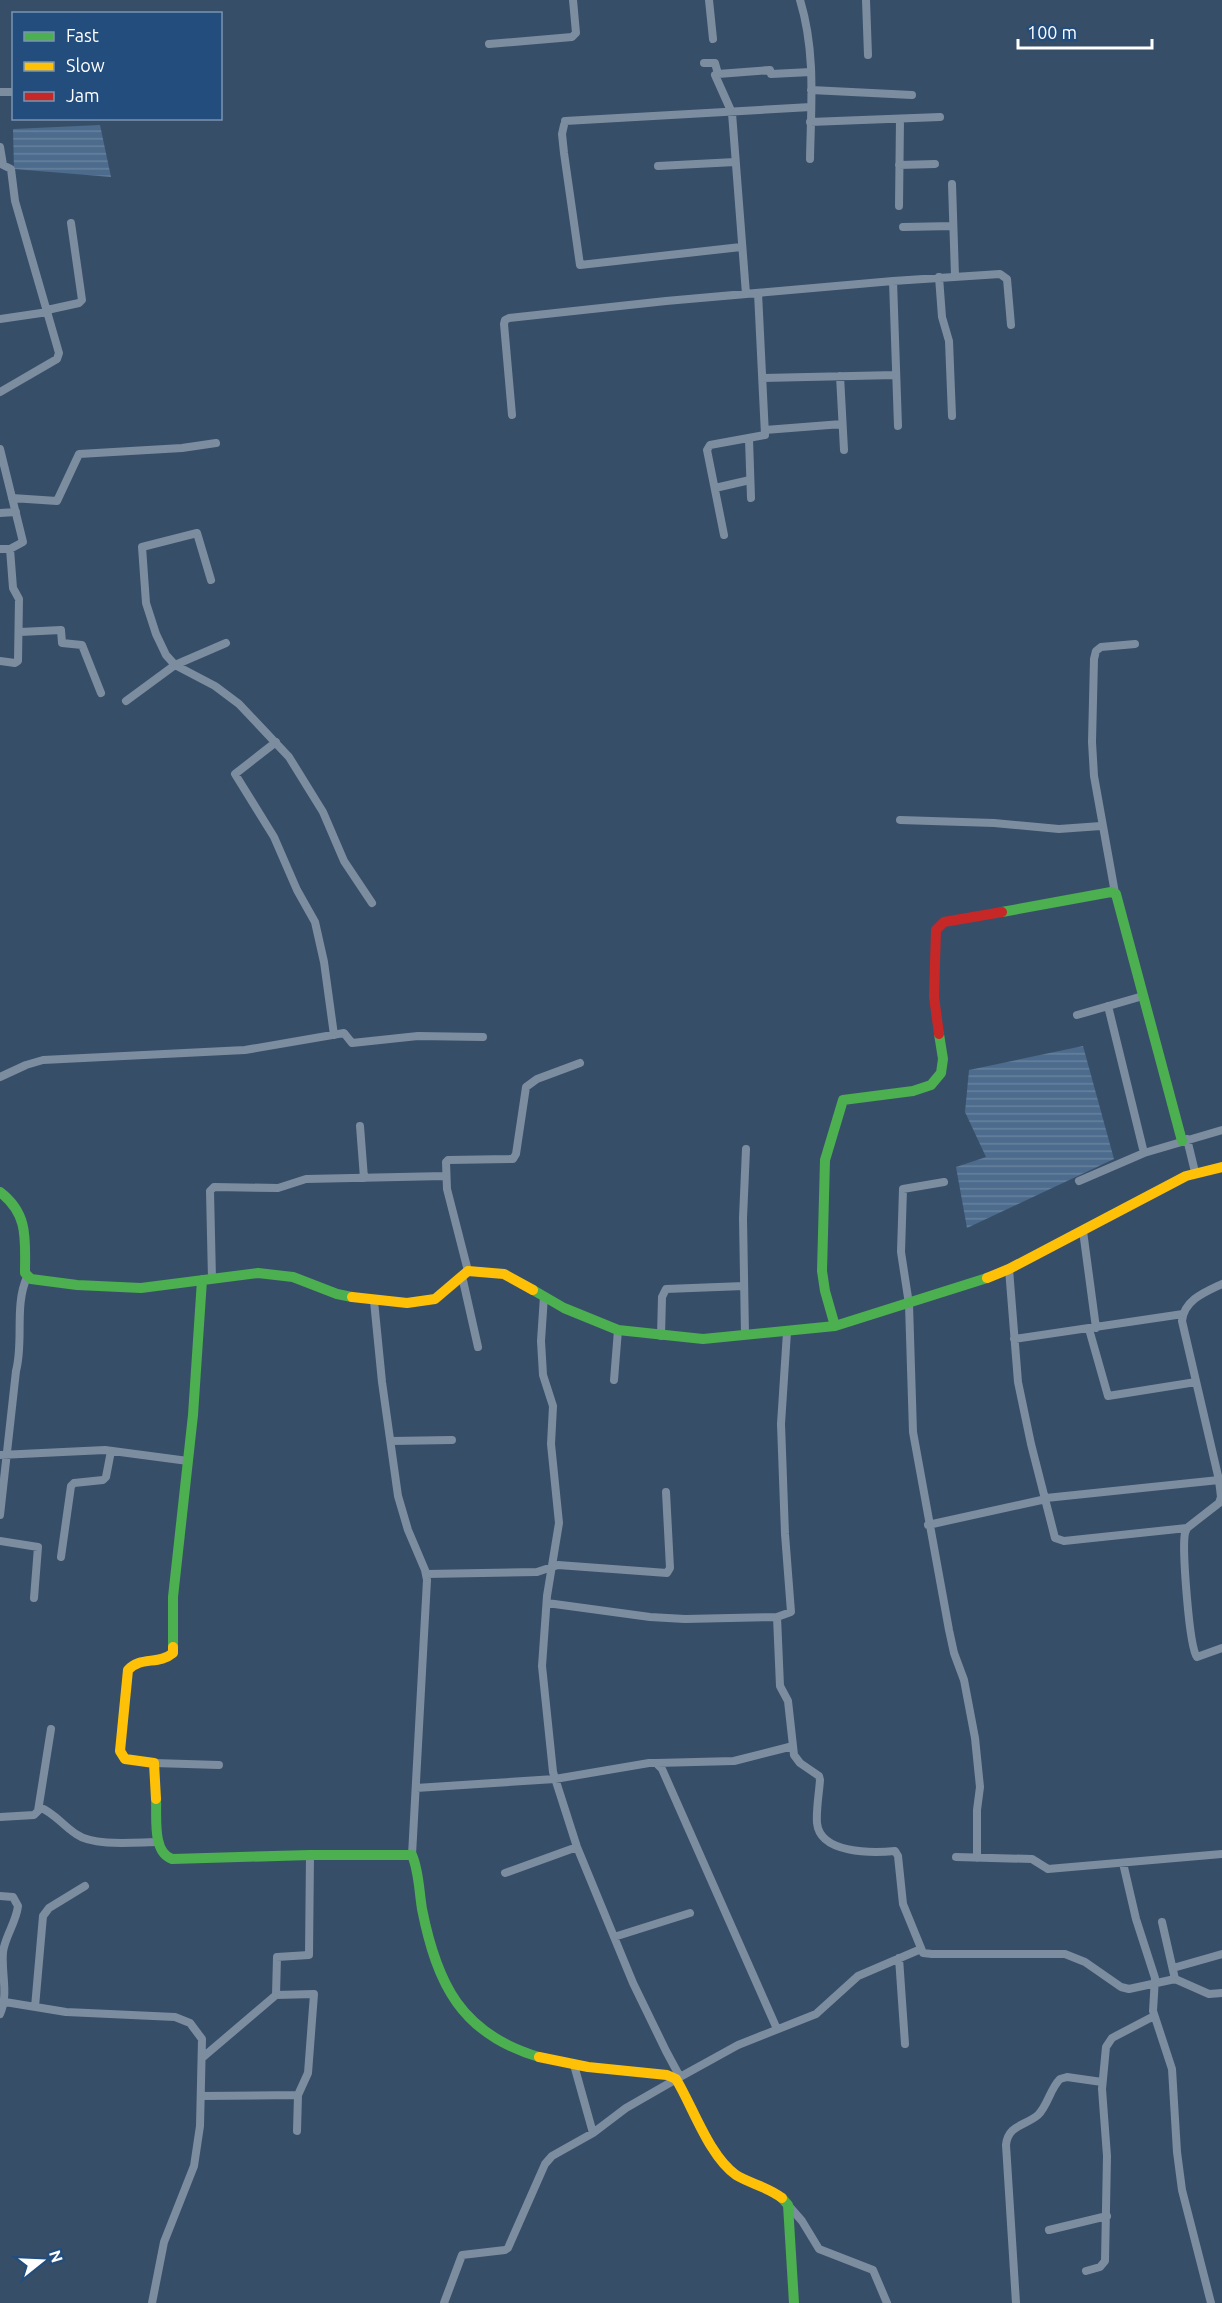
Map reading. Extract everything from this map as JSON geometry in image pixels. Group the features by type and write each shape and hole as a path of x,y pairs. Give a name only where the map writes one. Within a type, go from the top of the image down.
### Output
{"street":[{"path":"489,44 572,37 576,33 573,0"},
{"path":"709,0 713,39"},
{"path":"800,0 808,29 811,72 810,159"},
{"path":"866,0 868,55"},
{"path":"704,63 715,63 718,74 770,70 771,74 811,72"},
{"path":"715,75 732,112 746,294"},
{"path":"811,90 912,95"},
{"path":"741,247 580,265 564,153 564,123 811,107"},
{"path":"810,122 940,117"},
{"path":"899,206 900,119"},
{"path":"0,147 3,165 11,169 15,201 59,356 0,392"},
{"path":"658,166 735,162"},
{"path":"899,165 935,164"},
{"path":"952,184 955,276"},
{"path":"0,319 47,311 79,303 82,300 71,224"},
{"path":"903,227 953,226"},
{"path":"512,415 504,324 506,318 892,281 1004,275 1011,325"},
{"path":"939,277 942,317 949,341 952,416"},
{"path":"892,281 898,426"},
{"path":"724,535 708,447 765,435 758,293"},
{"path":"763,378 896,375"},
{"path":"840,376 844,450"},
{"path":"765,430 842,424"},
{"path":"749,439 751,498"},
{"path":"12,498 57,501 76,457 81,453 216,443"},
{"path":"0,449 22,543 10,549 0,549"},
{"path":"715,488 750,480"},
{"path":"0,513 16,512"},
{"path":"211,580 197,532 142,547 149,613 161,647 175,665 227,694 289,757 323,812 344,861 372,903"},
{"path":"0,661 15,663 18,661 19,599 13,588 10,549"},
{"path":"20,632 61,630 62,643 82,645 101,693"},
{"path":"126,701 175,665 226,643"},
{"path":"1135,644 1101,647 1096,651 1094,659 1092,742 1101,826 1115,893 1195,1172"},
{"path":"276,742 235,774 274,837 297,890 315,922 324,962 334,1035"},
{"path":"900,820 994,823 1059,829 1101,826"},
{"path":"835,1326 822,1271 825,1160 843,1100 913,1091 931,1085 941,1073 943,1059 934,997 936,930 939,925 965,918 1115,893"},
{"path":"1077,1015 1143,996"},
{"path":"1108,1006 1144,1153"},
{"path":"0,1077 43,1060 245,1050 346,1033 351,1043 418,1036 483,1037"},
{"path":"478,1347 447,1189 446,1162 448,1160 513,1159 516,1154 526,1087 537,1079 580,1063"},
{"path":"360,1126 364,1178"},
{"path":"1079,1180 1144,1153 1222,1130"},
{"path":"745,1335 743,1226 746,1149"},
{"path":"27,1277 77,1285 141,1288 258,1273 275,1274 293,1277 337,1294 374,1301 407,1303 438,1297 465,1273 504,1274 564,1308 618,1330 661,1336 717,1339 835,1326 909,1304 1009,1269 1195,1172 1222,1167"},
{"path":"219,1765 154,1763 125,1759 121,1754 127,1673 130,1666 137,1662 164,1660 173,1653 173,1597 207,1279 211,1188 281,1188 306,1179 445,1176"},
{"path":"944,1182 903,1190 902,1260 909,1304 913,1432 928,1525 952,1647 964,1680 975,1738 980,1787 977,1810 977,1858"},
{"path":"0,1192 11,1198 20,1210 27,1277 22,1296 21,1355 16,1371 4,1455 0,1515"},
{"path":"1083,1231 1092,1328 1108,1396 1196,1382"},
{"path":"1009,1269 1018,1382 1030,1444 1046,1498 1052,1533 1059,1540 1187,1528 1220,1505 1219,1480 1182,1321 1183,1314 1197,1297 1222,1284"},
{"path":"661,1336 662,1297 666,1289 744,1286"},
{"path":"544,1296 541,1341 543,1375 553,1406 551,1444 559,1523 547,1603 542,1653 543,1679 549,1752 555,1779 577,1847 633,1983 713,2146 738,2176 778,2193 802,2221 819,2249 873,2270 887,2303"},
{"path":"374,1301 402,1511 426,1574 412,1855 422,1909 442,1976 460,2008 479,2027 511,2047 536,2057 574,2065 678,2078"},
{"path":"1014,1339 1183,1314"},
{"path":"614,1380 618,1330"},
{"path":"547,1603 650,1617 777,1617 790,1613 792,1609 781,1424 787,1332"},
{"path":"391,1442 452,1440"},
{"path":"4,1455 111,1451 188,1461"},
{"path":"61,1557 71,1486 74,1483 103,1480 106,1477 111,1451"},
{"path":"928,1525 1046,1498 1219,1480"},
{"path":"426,1574 537,1572 562,1565 667,1573 670,1568 666,1492"},
{"path":"1187,1528 1184,1542 1194,1654 1200,1658 1222,1648"},
{"path":"0,1541 38,1547 34,1598"},
{"path":"777,1617 780,1686 788,1701 796,1759 819,1776 817,1822 825,1839 837,1847 875,1853 895,1851 898,1856 903,1904 923,1953 1065,1954 1086,1962 1118,1986 1129,1989 1175,1979 1209,1994 1222,1993"},
{"path":"0,1817 34,1815 38,1811 51,1729"},
{"path":"416,1788 555,1779 649,1763 734,1761 793,1746"},
{"path":"154,1763 159,1842 162,1854 168,1859 412,1855"},
{"path":"656,1763 662,1769 777,2029"},
{"path":"39,1807 52,1812 76,1834 88,1840 159,1842"},
{"path":"505,1873 577,1847"},
{"path":"956,1857 1032,1859 1048,1869 1222,1854"},
{"path":"276,1995 278,1957 309,1955 310,1855"},
{"path":"1123,1863 1155,1983 1154,2016 1171,2060 1182,2190 1211,2303"},
{"path":"35,2007 43,1916 49,1908 85,1886"},
{"path":"0,1896 12,1897 18,1906 15,1922 3,1952 5,2002 0,2014"},
{"path":"614,1937 690,1913"},
{"path":"1162,1922 1175,1979"},
{"path":"444,2303 462,2255 508,2248 545,2164 552,2156 593,2133 626,2108 738,2045 820,2012 858,1976 921,1949"},
{"path":"1173,1968 1222,1954"},
{"path":"899,1958 905,2044"},
{"path":"202,2058 276,1995 314,1994 308,2073 298,2095 297,2131"},
{"path":"5,2002 66,2012 174,2017 184,2020 195,2028 202,2040 201,2096 194,2166 164,2242 152,2303"},
{"path":"1086,2271 1100,2267 1105,2261 1107,2156 1102,2082 1108,2041 1154,2016"},
{"path":"574,2065 593,2133"},
{"path":"1016,2303 1007,2136 1013,2129 1041,2111 1060,2079 1067,2077 1102,2082"},
{"path":"201,2096 298,2095"},
{"path":"788,2205 794,2303"},
{"path":"1049,2230 1107,2216"}],"water":[{"path":"100,125 111,177 14,169 13,129"},
{"path":"1083,1046 1114,1159 967,1228 956,1167 986,1157 965,1112 969,1070"}],"traffic: fast":[{"path":"1002,912 1111,892 1116,894 1182,1141"},
{"path":"835,1326 822,1271 825,1160 843,1100 913,1091 931,1085 941,1073 943,1059 939,1034"},
{"path":"0,1192 9,1200 21,1219 25,1239 25,1273 31,1279 77,1285 141,1288 258,1273 293,1277 337,1294 352,1297"},
{"path":"533,1290 564,1308 618,1330 703,1339 835,1326 987,1278"},
{"path":"173,1647 173,1597 193,1415 202,1280"},
{"path":"156,1799 158,1842 161,1849 172,1859 412,1855 428,1936 445,1983 457,2003 490,2035 512,2047 539,2057"},
{"path":"782,2198 788,2205 794,2303"}],"traffic: slow":[{"path":"987,1278 1009,1269 1186,1176 1222,1167"},
{"path":"352,1297 407,1303 435,1299 468,1271 504,1274 533,1290"},
{"path":"156,1799 154,1763 125,1759 120,1751 128,1670 138,1663 168,1657 173,1653 173,1647"},
{"path":"539,2057 588,2067 667,2075 676,2079 710,2144 726,2167 736,2175 782,2198"}],"traffic: jam":[{"path":"939,1034 934,997 936,930 944,922 1002,912"}]}
